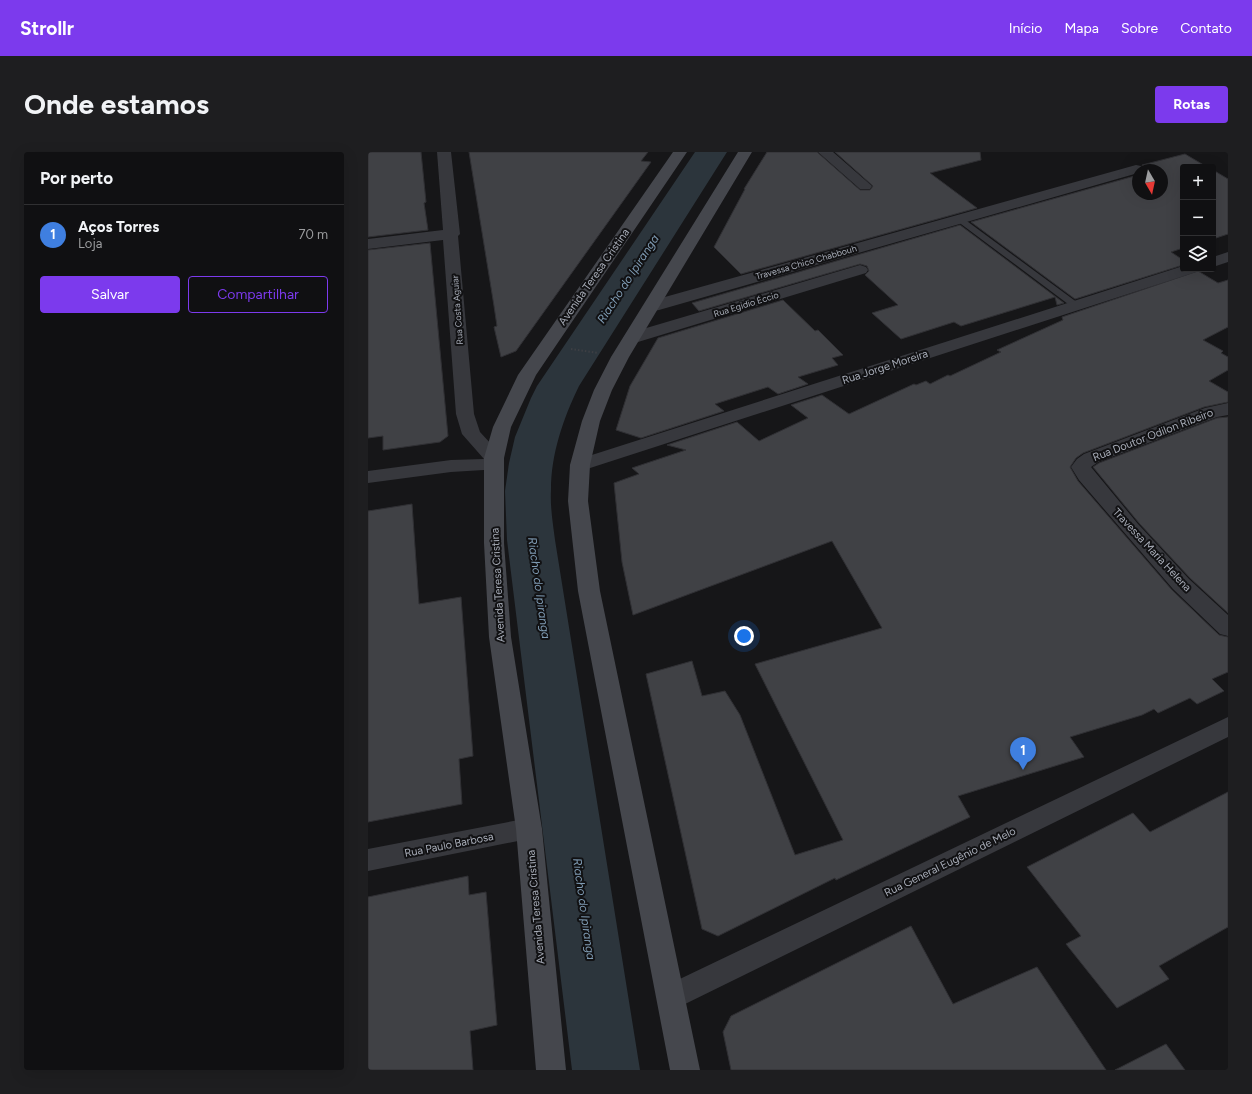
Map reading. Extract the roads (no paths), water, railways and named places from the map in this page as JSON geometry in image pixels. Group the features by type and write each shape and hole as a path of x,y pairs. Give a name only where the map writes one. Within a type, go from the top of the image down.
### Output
{"main road":[{"name":"Avenida Teresa Cristina","path":"551,1070 529,828 500,637 494,543 494,461 502,427 527,375 680,152"},
{"path":"685,1070 672,997 588,591 578,501 580,465 591,420 603,390 632,338 745,152"}],"street":[{"name":"Rua Costa Aguiar","path":"444,152 452,234 465,414 471,434 494,461"},
{"path":"825,152 865,186"},
{"name":"Travessa Chico Chabbouh","path":"652,306 1132,171"},
{"path":"368,244 452,234"},
{"path":"1216,261 1228,257"},
{"name":"Rua Egidio Éccio","path":"632,338 860,270"},
{"name":"Rua Jorge Moreira","path":"580,465 1180,272"},
{"name":"Rua Doutor Odilon Ribeiro","path":"1081,467 1084,462 1091,458 1212,412 1228,409"},
{"path":"368,477 494,461"},
{"name":"Travessa Maria Helena","path":"1081,467 1086,476 1130,529 1181,584 1228,628"},
{"name":"Rua General Eugênio de Melo","path":"672,997 1228,726"},
{"name":"Rua Paulo Barbosa","path":"368,860 529,828"}],"lane":[{"path":"960,219 1075,305"}],"waterway":[{"name":"Riacho do Ipiranga","path":"606,1070 531,540 528,497 529,477 533,450 541,424 558,386 711,152"}],"place":[{"name":"Aços Torres","path":"1023,770"}]}
